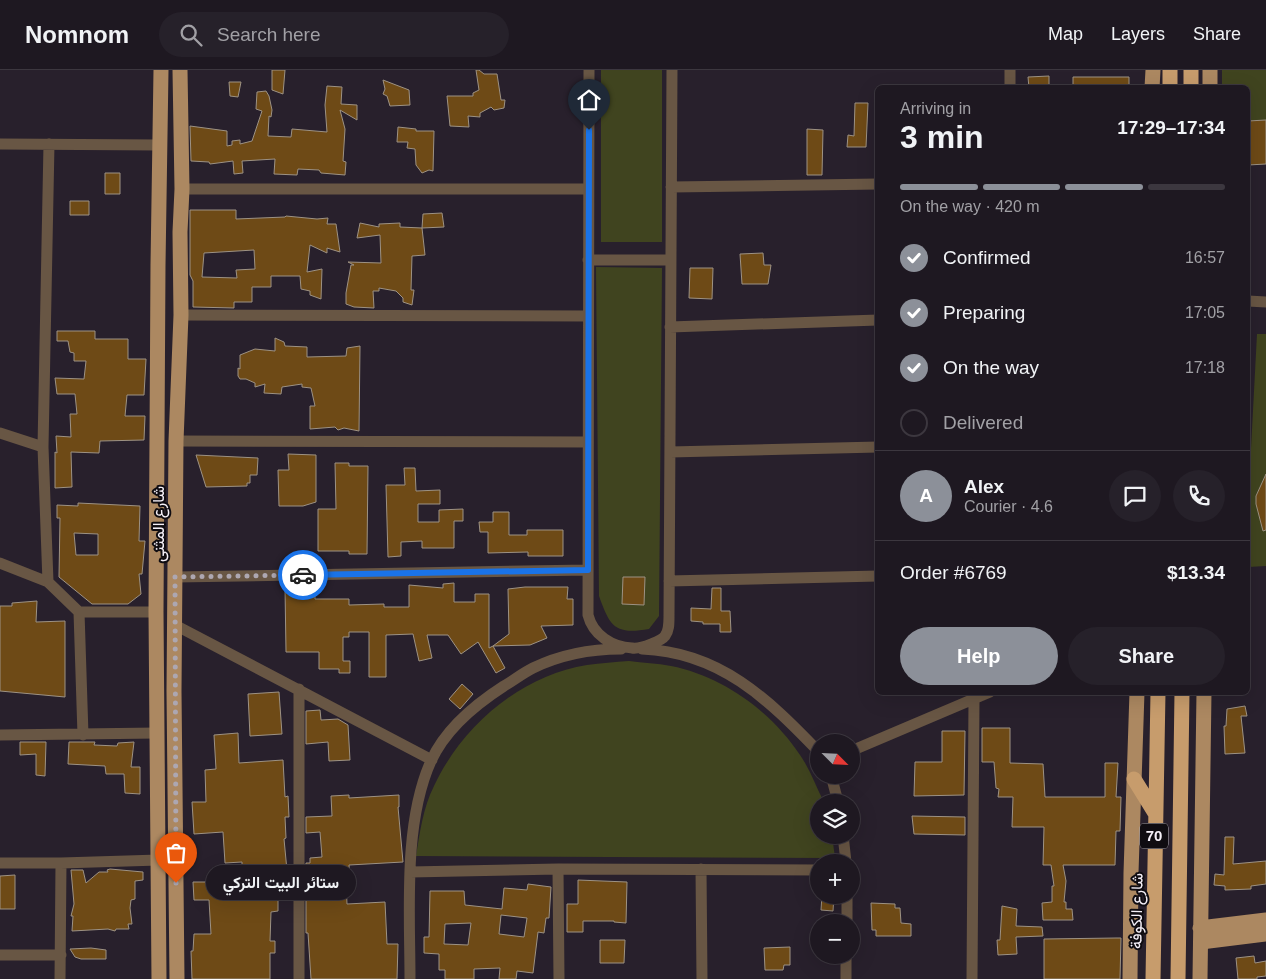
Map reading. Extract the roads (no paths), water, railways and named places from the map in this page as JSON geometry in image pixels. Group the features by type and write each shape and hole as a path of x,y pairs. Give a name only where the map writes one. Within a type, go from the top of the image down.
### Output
{"highway":[{"path":"1170,70 1170,85"},
{"path":"1191,70 1191,85"},
{"name":"شارع الكوفة","path":"1153,979 1158,695"},
{"name":"70","path":"1178,979 1182,695"},
{"path":"1134,780 1155,813"}],"main road":[{"name":"شارع المثنى","path":"158,979 159,860 156,612 158,235 162,70"},
{"name":"شارع المثنى","path":"177,979 174,691 176,441 181,315 180,232 182,188 180,70"},
{"path":"1152,85 1153,70"},
{"path":"1210,70 1210,85"},
{"path":"158,235 162,239 170,241 178,236 180,232"},
{"path":"158,265 160,260 169,255 178,260 180,265"},
{"path":"157,667 159,671 166,674 173,670 175,666"},
{"path":"157,693 161,686 165,685 174,691"},
{"path":"1130,979 1131,873 1137,695"},
{"path":"1200,979 1204,695"},
{"path":"1201,935 1266,920"},
{"path":"1201,935 1266,934"}],"street":[{"path":"589,70 588,615 590,625 597,633 604,638 633,649 653,643 664,637 668,629 669,617 672,70"},
{"path":"1010,70 1010,85"},
{"path":"0,144 160,146"},
{"path":"48,582 43,447 49,144"},
{"path":"671,187 875,184"},
{"path":"182,188 588,189"},
{"path":"588,260 671,260"},
{"path":"1250,302 1266,302"},
{"path":"181,315 588,316"},
{"path":"670,327 875,320"},
{"path":"0,433 43,447"},
{"path":"176,441 588,442"},
{"path":"670,452 875,446"},
{"path":"0,563 48,582 80,612 156,612"},
{"path":"175,577 588,570"},
{"path":"669,582 875,576"},
{"path":"80,612 83,735"},
{"path":"175,624 432,760"},
{"path":"410,979 410,872 416,809 422,784 432,760 455,726 483,700 532,668 577,653 608,649 662,650 679,653 729,674 754,691 779,711 810,743"},
{"path":"299,689 299,979"},
{"path":"860,747 984,695"},
{"path":"972,979 974,700"},
{"path":"0,735 157,733"},
{"path":"0,863 159,860"},
{"path":"60,979 61,863"},
{"path":"410,872 558,869 810,870"},
{"path":"558,869 559,979"},
{"path":"701,869 702,979"},
{"path":"0,955 61,955"},
{"path":"846,964 846,979"}],"place":[{"name":"ستائر البيت التركي","path":"176,883"}]}
